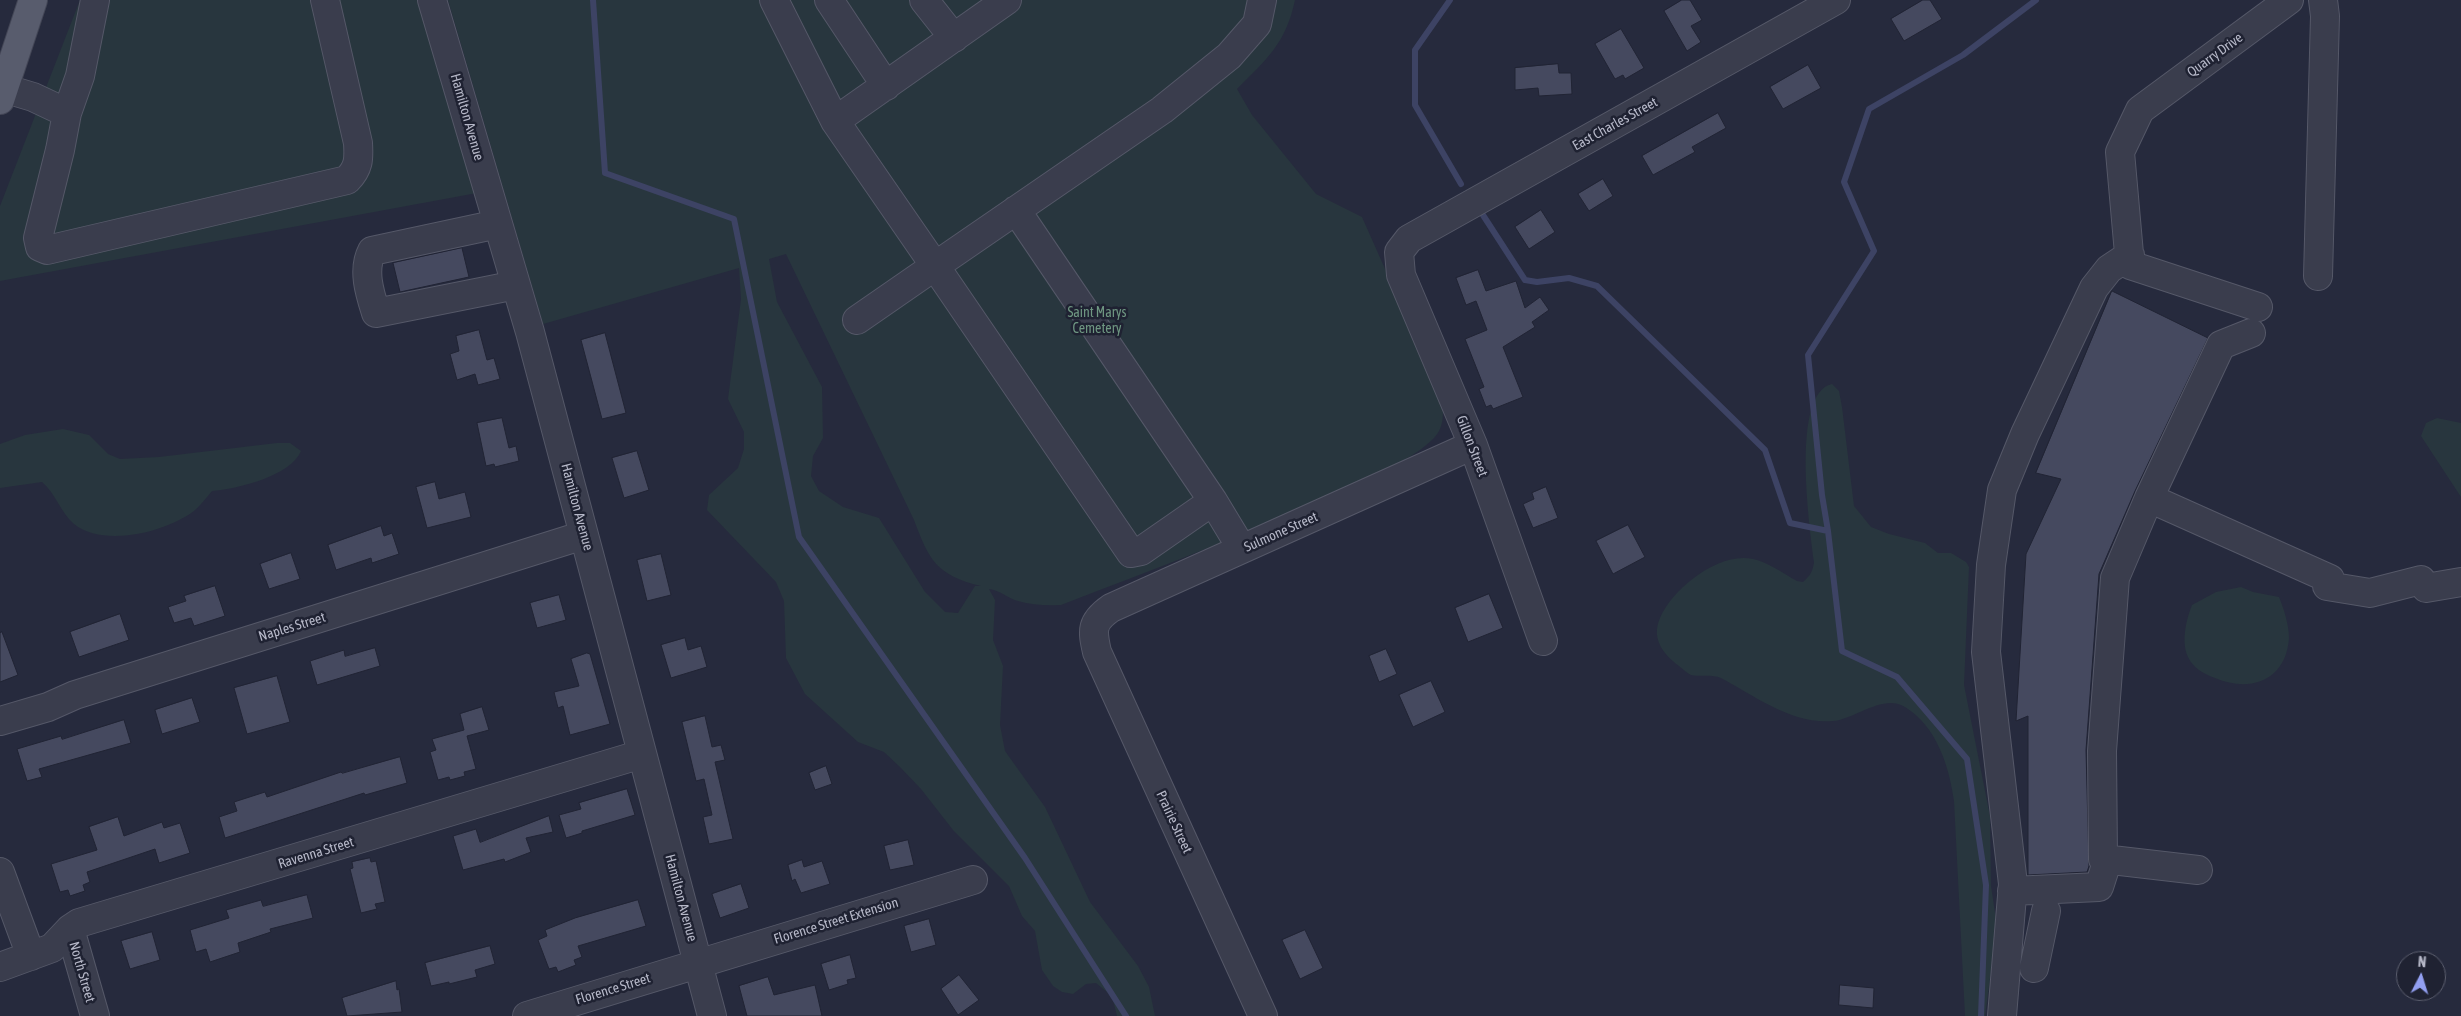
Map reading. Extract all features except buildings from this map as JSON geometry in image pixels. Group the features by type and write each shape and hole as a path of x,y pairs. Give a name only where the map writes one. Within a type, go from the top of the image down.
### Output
{"main road":[{"path":"1,92 32,0"}],"street":[{"path":"95,0 80,76 67,112 60,150 38,238 40,247 47,250 347,180 356,170 359,159 358,143 325,0"},
{"name":"Hamilton Avenue","path":"432,0 516,285 712,1016"},
{"path":"774,0 835,121 1131,553 1141,551 1213,501"},
{"path":"828,0 886,86"},
{"path":"924,0 954,38"},
{"path":"835,121 1006,0"},
{"path":"857,320 1162,110 1229,56 1257,24 1262,0"},
{"name":"East Charles Street","path":"1399,253 1408,239 1836,0"},
{"name":"Quarry Drive","path":"2130,255 2120,152 2140,110 2290,0"},
{"path":"2318,276 2325,16 2323,0"},
{"path":"1,92 33,97 67,112"},
{"path":"1016,210 1213,501 1242,549"},
{"path":"498,224 372,252 367,261 370,292 376,313 516,285"},
{"name":"Gillon Street","path":"1399,253 1401,275 1473,444 1542,641"},
{"path":"2130,255 2130,265 2258,306"},
{"path":"2002,1016 2012,891 1986,652 1991,564 2002,490 2025,434 2094,288 2110,269 2130,255"},
{"path":"2198,870 2103,859 2102,752 2115,578 2149,498 2221,345 2251,333"},
{"name":"Sulmone Street","path":"1094,625 1100,616 1110,608 1473,444"},
{"path":"2149,498 2329,582 2370,593 2423,584 2461,582"},
{"name":"Naples Street","path":"0,722 48,707 76,694 584,535"},
{"name":"Prairie Street","path":"1094,625 1093,636 1097,652 1263,1016"},
{"name":"Ravenna Street","path":"0,967 52,948 70,929 78,924 642,754"},
{"path":"2012,891 2099,887 2108,859"},
{"path":"0,872 31,956"},
{"name":"Florence Street Extension","path":"698,963 973,880"},
{"path":"2034,968 2046,911"},
{"name":"North Street","path":"70,929 95,1016"},
{"name":"Florence Street","path":"527,1016 698,963"}],"green space":[{"path":"80,0 421,0 477,193 0,281 0,206"},
{"name":"Saint Marys Cemetery","path":"448,0 1295,0 1281,39 1266,59 1237,89 1252,115 1316,194 1362,217 1441,395 1443,418 1438,434 1406,459 1317,502 1208,548 1061,605 1039,605 1014,600 989,589 995,600 993,640 1003,666 1000,725 1005,751 1045,807 1090,902 1138,966 1149,987 1155,1016 1117,1016 1112,996 1096,983 1086,984 1073,994 1062,992 1053,986 1042,970 1035,931 1022,916 1009,886 953,830 921,789 900,767 884,752 858,742 805,694 786,658 784,601 776,582 707,510 709,495 738,468 744,449 744,432 728,399 741,299 739,268 543,324","holes":["786,254 914,520 924,546 936,564 954,577 981,586 975,586 958,613 945,612 925,592 879,518 843,507 819,491 811,476 813,456 823,438 822,387 777,302 769,259"]},
{"path":"1832,384 1839,391 1842,407 1854,506 1871,527 1889,534 1925,543 1938,553 1951,553 1966,562 1969,567 1964,685 1990,816 1991,886 1997,926 1985,1016 1965,1016 1954,801 1945,761 1940,748 1925,725 1905,707 1888,703 1833,721 1818,721 1789,714 1761,701 1721,678 1691,675 1668,656 1658,639 1657,633 1660,618 1675,595 1686,584 1712,567 1740,558 1753,559 1770,565 1797,581 1803,582 1812,571 1814,562 1807,494 1807,436 1811,411 1819,393"},
{"path":"2437,418 2461,423 2461,497 2421,436 2426,423"},
{"path":"63,429 89,435 108,454 120,459 159,457 277,443 290,443 301,451 286,468 262,480 212,491 194,511 168,525 152,531 135,534 101,535 87,531 69,520 51,492 42,482 0,488 0,444 25,435"},
{"path":"2241,587 2253,592 2279,597 2286,617 2289,638 2286,653 2281,664 2273,674 2264,680 2241,684 2215,678 2196,667 2188,657 2185,638 2186,624 2192,605 2216,592"}],"waterway":[{"path":"593,0 605,173 734,219 799,537 1025,858 1126,1016"},
{"path":"1450,0 1415,50 1415,105 1461,184"},
{"path":"1828,531 1822,495 1808,355 1874,251 1844,182 1869,109 1963,55 2036,0"},
{"path":"1481,212 1525,280 1537,282 1569,278 1597,286 1765,450 1790,523 1828,531 1842,651 1897,677 1967,759 1986,885 1981,1016"}]}
